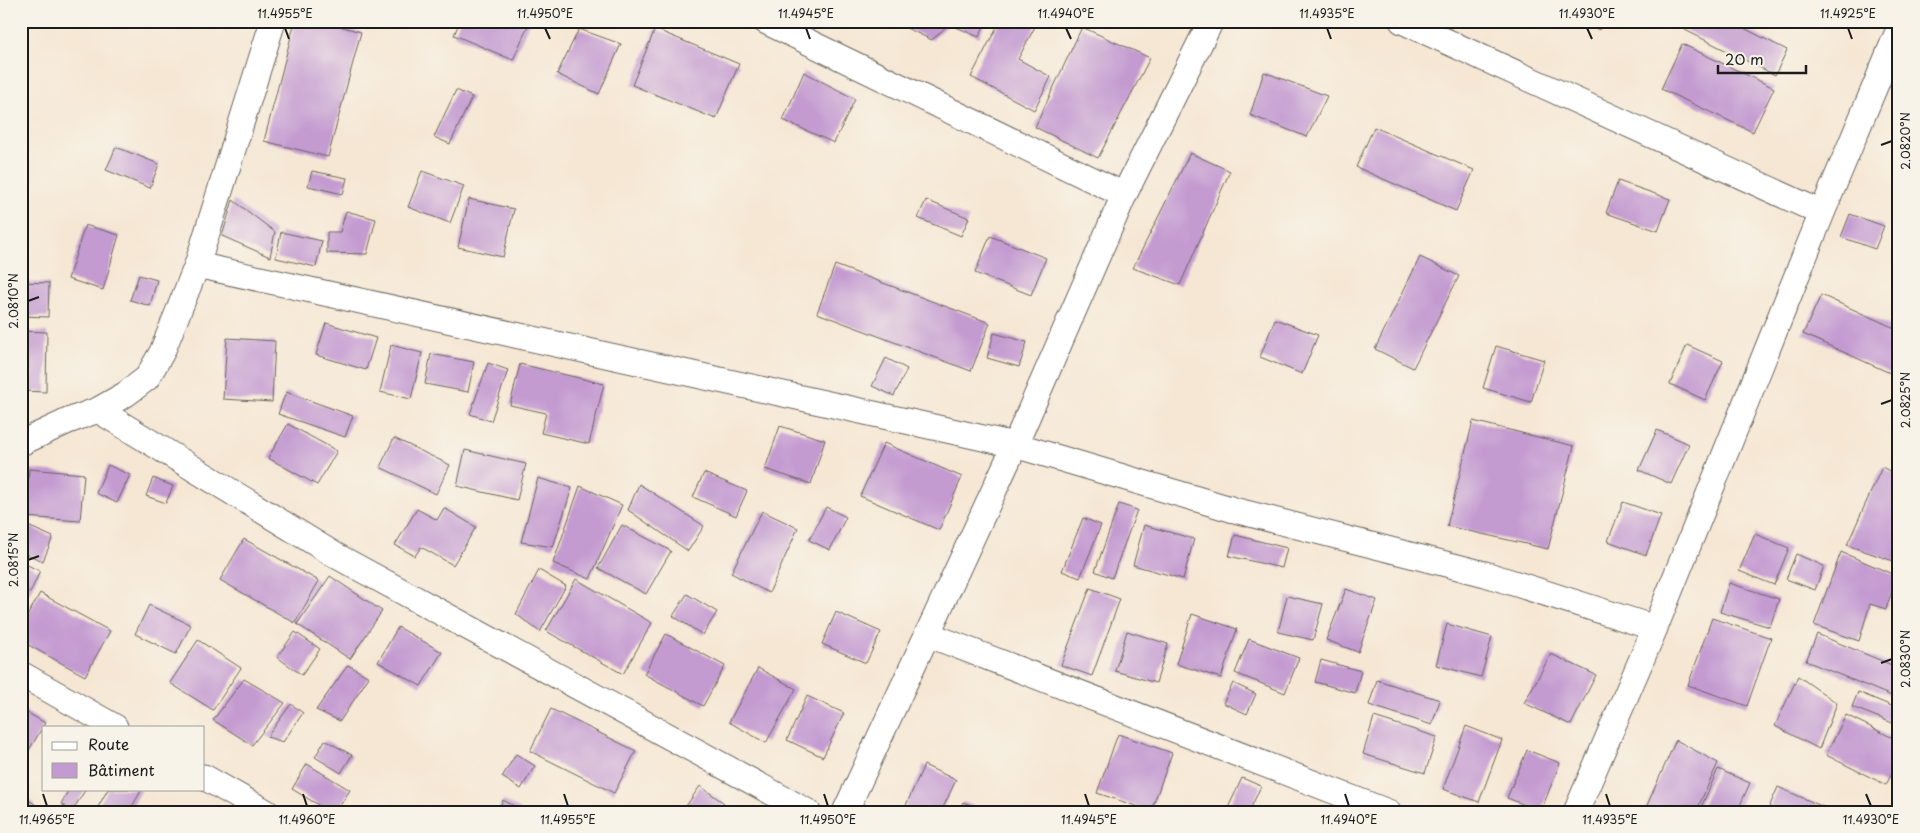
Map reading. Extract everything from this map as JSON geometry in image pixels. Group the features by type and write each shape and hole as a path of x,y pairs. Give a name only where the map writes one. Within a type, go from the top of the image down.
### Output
{"street":[{"path":"21,443 68,421 98,410 126,394 147,378 162,352 197,265 273,21"},
{"path":"765,21 1124,195"},
{"path":"845,812 1015,445 1124,195 1211,21"},
{"path":"1402,21 1822,213"},
{"path":"1576,812 1655,628 1822,213 1899,29"},
{"path":"197,265 1015,445 1234,510 1484,574 1655,628"},
{"path":"98,410 333,554 808,812"},
{"path":"927,634 1388,812"},
{"path":"21,674 113,726"},
{"path":"205,778 266,812"}],"building":[{"path":"295,21 320,21 361,32 328,157 264,141"},
{"path":"460,21 530,21 513,60 454,35"},
{"path":"904,21 986,21 979,37 949,24 932,40 902,26"},
{"path":"1000,21 1038,21 1018,59 1051,77 1034,110 971,77"},
{"path":"1581,21 1604,21 1599,30"},
{"path":"1690,21 1730,21 1787,50 1775,75 1685,30"},
{"path":"1082,27 1150,58 1098,158 1035,127"},
{"path":"579,29 621,44 599,94 557,74"},
{"path":"655,29 739,64 716,119 632,85"},
{"path":"1682,44 1774,88 1753,132 1661,89"},
{"path":"804,72 855,99 834,143 783,120"},
{"path":"1264,72 1327,96 1307,137 1250,115"},
{"path":"456,90 472,97 450,144 434,137"},
{"path":"1374,127 1474,170 1456,211 1356,167"},
{"path":"116,147 159,164 150,188 106,170"},
{"path":"1190,153 1230,171 1180,285 1133,268"},
{"path":"312,171 347,178 343,194 308,186"},
{"path":"422,171 464,186 450,223 408,207"},
{"path":"1618,181 1670,199 1658,231 1606,213"},
{"path":"469,199 514,209 503,257 458,247"},
{"path":"233,200 275,232 270,257 222,236"},
{"path":"926,200 969,218 961,236 918,218"},
{"path":"346,211 376,219 367,254 327,253 327,232 340,232"},
{"path":"1850,214 1884,226 1875,249 1841,237"},
{"path":"85,225 119,235 103,290 68,279"},
{"path":"281,232 322,241 316,267 276,258"},
{"path":"990,236 1046,258 1031,295 975,273"},
{"path":"1420,257 1459,276 1413,368 1375,349"},
{"path":"835,265 990,323 971,371 817,313"},
{"path":"139,275 157,280 150,306 130,300"},
{"path":"21,282 49,283 48,317 21,316"},
{"path":"1821,295 1899,330 1899,377 1803,334"},
{"path":"1275,319 1318,335 1302,374 1260,357"},
{"path":"326,323 376,338 366,370 316,355"},
{"path":"21,331 47,332 46,392 21,391"},
{"path":"994,333 1027,342 1019,367 987,358"},
{"path":"227,338 275,341 272,402 223,399"},
{"path":"391,345 422,353 411,399 380,392"},
{"path":"1687,345 1723,361 1705,400 1670,384"},
{"path":"1496,346 1544,360 1531,402 1483,388"},
{"path":"431,354 474,362 468,392 425,384"},
{"path":"886,358 907,369 894,396 872,386"},
{"path":"488,363 508,370 491,421 470,414"},
{"path":"520,364 604,384 589,444 541,433 546,413 510,405"},
{"path":"286,392 353,416 345,437 278,414"},
{"path":"1473,421 1574,446 1548,549 1447,526"},
{"path":"288,424 337,451 317,485 268,458"},
{"path":"780,426 825,440 811,484 765,469"},
{"path":"1657,430 1689,444 1671,484 1639,470"},
{"path":"394,438 450,465 436,494 380,467"},
{"path":"884,443 962,477 939,530 860,496"},
{"path":"465,450 526,464 517,500 457,486"},
{"path":"108,465 130,475 117,503 96,493"},
{"path":"1882,467 1899,476 1899,563 1847,545"},
{"path":"29,469 84,474 80,521 24,517"},
{"path":"704,473 747,491 736,516 693,497"},
{"path":"153,478 173,486 166,503 146,496"},
{"path":"538,478 572,488 553,547 521,542"},
{"path":"639,484 704,526 688,551 628,510"},
{"path":"580,486 622,505 590,579 553,563"},
{"path":"1623,502 1661,515 1646,555 1608,541"},
{"path":"1119,504 1137,510 1112,578 1095,571"},
{"path":"826,507 846,517 830,550 809,540"},
{"path":"444,508 476,527 453,565 421,547 415,556 395,545 417,509 437,520"},
{"path":"762,511 798,528 769,593 731,573"},
{"path":"1083,518 1101,525 1080,578 1062,571"},
{"path":"21,523 53,537 43,561 21,552"},
{"path":"622,525 671,551 646,594 598,568"},
{"path":"1144,525 1194,539 1183,579 1133,565"},
{"path":"1755,534 1789,548 1774,585 1739,571"},
{"path":"1235,535 1287,548 1282,568 1229,556"},
{"path":"244,539 319,581 295,623 220,580"},
{"path":"1841,552 1897,576 1886,609 1870,604 1859,641 1814,625"},
{"path":"1796,554 1824,566 1815,590 1786,579"},
{"path":"21,562 40,571 30,593 21,589"},
{"path":"539,570 566,586 540,632 516,614"},
{"path":"330,576 382,611 350,659 297,624"},
{"path":"576,579 652,623 623,674 546,631"},
{"path":"1729,583 1779,599 1770,627 1720,612"},
{"path":"1090,588 1120,599 1092,676 1061,665"},
{"path":"1346,589 1377,600 1358,652 1326,640"},
{"path":"40,593 110,631 85,676 21,641 21,627"},
{"path":"687,594 717,612 703,635 673,616"},
{"path":"1287,596 1323,604 1313,640 1278,632"},
{"path":"149,605 191,625 176,654 135,634"},
{"path":"836,612 881,632 866,663 822,644"},
{"path":"1192,614 1237,629 1221,678 1176,664"},
{"path":"1712,618 1771,638 1747,706 1688,685"},
{"path":"1447,624 1492,637 1481,677 1436,665"},
{"path":"398,627 442,652 421,686 378,662"},
{"path":"1127,631 1168,644 1156,683 1115,671"},
{"path":"295,632 320,649 302,675 277,657"},
{"path":"666,634 725,666 703,706 644,674"},
{"path":"1817,634 1899,668 1899,699 1806,661"},
{"path":"1249,639 1299,658 1285,693 1235,673"},
{"path":"198,640 241,668 213,710 170,683"},
{"path":"1551,654 1596,675 1571,725 1524,703"},
{"path":"1321,660 1361,671 1355,693 1315,682"},
{"path":"348,665 369,677 340,721 316,710"},
{"path":"758,668 796,689 766,743 729,722"},
{"path":"1798,676 1837,703 1819,749 1775,726"},
{"path":"244,679 285,703 252,745 213,720"},
{"path":"1377,680 1440,700 1432,725 1369,705"},
{"path":"1233,683 1256,694 1247,714 1223,703"},
{"path":"1858,692 1899,709 1895,724 1852,707"},
{"path":"807,696 844,713 823,757 787,740"},
{"path":"291,704 303,713 283,742 267,737"},
{"path":"21,709 45,723 21,764"},
{"path":"551,709 636,751 614,793 530,751"},
{"path":"1846,715 1899,741 1899,759 1886,785 1826,755"},
{"path":"1374,717 1437,737 1425,773 1363,754"},
{"path":"1466,726 1502,740 1479,802 1443,789"},
{"path":"1118,734 1172,753 1151,811 1097,793"},
{"path":"325,740 352,755 341,773 315,757"},
{"path":"1676,740 1718,763 1696,812 1644,812"},
{"path":"1527,750 1560,763 1541,811 1507,798"},
{"path":"516,754 535,766 521,789 502,777"},
{"path":"307,764 350,790 336,812 330,812 292,789"},
{"path":"924,765 956,780 941,812 903,812"},
{"path":"1718,769 1750,783 1737,812 1699,812"},
{"path":"1242,778 1261,786 1249,812 1235,812 1228,808"},
{"path":"700,786 724,803 718,812 682,812"},
{"path":"1778,787 1826,808 1824,812 1767,812"},
{"path":"68,790 85,790 72,811 61,804"},
{"path":"107,790 141,790 129,812 105,812 98,807"},
{"path":"21,796 35,804 31,812 21,812"},
{"path":"503,800 521,810 520,812 497,812"},
{"path":"963,802 989,812 959,812"}]}
